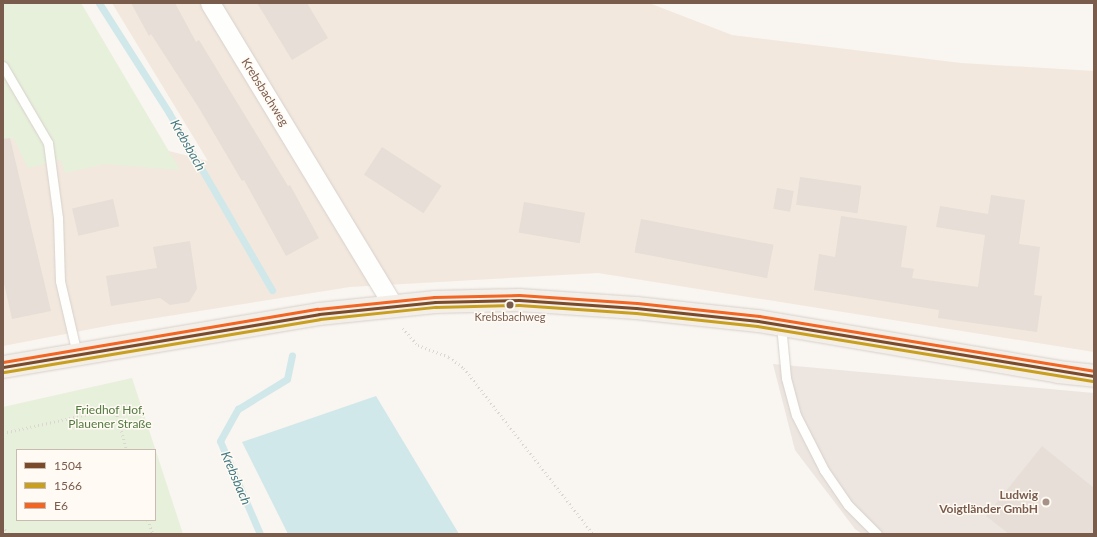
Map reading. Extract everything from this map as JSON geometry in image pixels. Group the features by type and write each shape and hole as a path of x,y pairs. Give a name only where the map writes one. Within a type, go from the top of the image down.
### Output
{"main road":[{"path":"3,367 227,327 393,305 518,300 636,308 781,325 1058,372 1094,376"}],"street":[{"name":"Krebsbachweg","path":"210,3 393,305"}],"lane":[{"path":"3,66 48,143 58,218 60,281 77,354"},
{"path":"781,325 786,378 796,415 824,470 848,505 877,534"}],"path":[{"path":"393,305 403,328 418,345 449,357 464,368 593,534"},
{"path":"3,433 115,408 127,449"},
{"path":"148,521 153,534"},
{"path":"3,526 8,534"}],"shaded area":[{"path":"112,3 649,3 732,35 961,63 1094,71 1094,352 598,273 350,287 112,325 3,346 3,140 63,124 208,161"},
{"path":"773,364 1094,393 1094,534 862,534 855,529 795,450"}],"green space":[{"path":"3,3 81,3 180,170 104,164 65,173 61,160 28,168 13,137 3,141"},
{"name":"Friedhof Hof, Plauener Straße","path":"132,378 155,449 16,449 16,521 156,521 156,451 183,534 3,534 3,407"}],"water":[{"path":"376,396 459,534 288,534 242,442"}],"building":[{"path":"131,3 175,3 196,42 199,40 288,186 290,185 319,238 286,256 244,180 242,181 199,108 151,34 149,36"},
{"path":"257,3 307,3 328,38 292,60"},
{"path":"10,138 51,311 12,319 3,279 3,139"},
{"path":"382,147 442,186 424,213 364,175"},
{"path":"800,177 861,186 857,213 796,205"},
{"path":"777,188 794,191 790,212 773,209"},
{"path":"991,195 1025,200 1019,244 1040,247 1034,295 1042,296 1037,332 938,318 939,310 814,290 819,254 835,257 841,216 907,226 901,267 914,269 912,278 978,287 985,235 936,227 940,206 988,214"},
{"path":"113,199 119,226 78,236 72,208"},
{"path":"524,202 585,213 580,243 519,233"},
{"path":"641,219 774,245 767,278 635,252"},
{"path":"190,241 197,289 189,302 170,305 160,298 111,306 106,276 157,268 153,247"},
{"name":"Ludwig Voigtländer GmbH","path":"1042,446 1094,488 1094,534 1009,534 986,516"}],"waterway":[{"name":"Krebsbach","path":"99,3 169,113 272,290"},
{"name":"Krebsbach","path":"260,534 220,441 238,409 287,379 292,356"}],"transit line":[{"name":"E6","path":"3,362 318,309 434,297 519,295 637,303 759,316 1094,371"},
{"name":"1504","path":"3,367 319,314 435,302 519,300 636,308 758,321 1094,376"},
{"name":"1566","path":"4,372 320,319 435,307 519,305 636,313 757,326 1093,381"}],"place":[{"name":"Krebsbachweg","path":"510,305"},
{"name":"Ludwig Voigtländer GmbH","path":"1046,502"}]}
